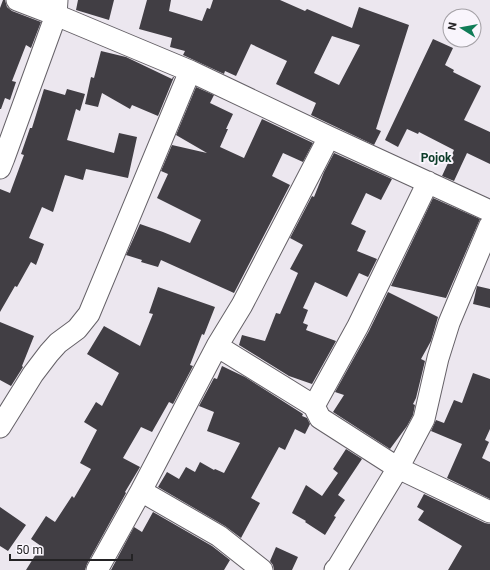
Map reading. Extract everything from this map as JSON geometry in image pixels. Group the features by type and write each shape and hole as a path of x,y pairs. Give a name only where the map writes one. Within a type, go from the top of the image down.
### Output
{"street":[{"path":"17,0 56,8 490,211"},
{"path":"0,168 56,8"},
{"path":"0,427 33,374 49,353 58,343 77,329 89,314 190,71"},
{"path":"96,570 141,491 217,346 242,305 329,137"},
{"path":"314,406 358,326 428,182"},
{"path":"335,570 398,468 424,419 438,358 448,323 490,225"},
{"path":"217,346 314,406 320,418 398,468 490,512"},
{"path":"141,491 219,536 262,570"}],"building":[{"path":"3,0 5,0 7,7 12,11 41,22 31,48 26,45 12,81 16,82 10,100 5,98 0,109 0,8"},
{"path":"78,0 114,0 109,20 76,10"},
{"path":"147,0 171,0 169,11 202,21 207,8 210,9 213,0 280,0 305,11 307,9 352,28 359,7 409,25 376,129 381,131 374,145 311,115 316,103 276,84 287,61 251,44 236,76 225,71 224,74 183,55 185,51 170,47 172,38 139,29","holes":["332,36 360,45 339,85 314,73"]},
{"path":"433,39 442,43 442,48 453,48 445,65 454,70 453,72 481,86 464,120 490,132 490,164 467,153 454,181 442,176 454,150 419,132 418,134 407,129 398,147 385,140"},
{"path":"101,51 126,57 172,79 174,77 158,116 132,105 130,109 102,93 98,107 85,104 91,77 94,78"},
{"path":"196,87 214,95 210,103 233,114 220,147 244,158 262,119 313,143 303,162 283,153 272,176 290,185 234,293 161,260 158,267 141,262 142,260 126,255 140,224 190,243 201,220 157,198 168,174 161,171 172,145 207,153 176,135"},
{"path":"44,89 65,95 67,89 85,94 80,111 76,109 67,140 114,153 119,133 137,137 128,178 86,169 83,180 65,175 53,212 42,207 29,238 44,244 36,265 31,262 17,287 15,286 0,312 0,189 10,193 24,155 21,154 30,128 32,128"},
{"path":"334,153 392,179 381,200 366,193 351,224 366,231 357,251 377,259 368,277 359,273 347,297 315,282 303,308 308,310 303,323 308,325 306,330 336,341 312,384 289,376 239,345 242,335 265,341 276,313 280,314 298,273 290,269 303,245 290,238 312,196 314,197 324,172"},
{"path":"433,198 480,219 446,298 391,286"},
{"path":"477,286 490,289 490,308 473,304"},
{"path":"158,287 215,307 204,335 202,334 190,365 193,366 173,404 169,402 152,432 141,427 123,458 140,467 125,492 126,493 85,570 26,570 41,546 31,539 46,516 55,522 72,496 74,498 91,469 80,463 97,430 84,422 96,402 102,406 119,373 87,354 104,326 140,346 153,314 149,313"},
{"path":"388,292 438,317 431,341 421,359 425,361 416,398 413,404 415,405 413,415 390,449 333,412 344,395 335,392 369,331"},
{"path":"0,322 34,336 22,366 23,367 11,386 0,380"},
{"path":"222,366 245,377 303,414 302,416 307,418 310,424 305,434 295,429 285,450 279,447 251,498 260,503 241,538 225,526 158,487 167,472 179,479 186,467 195,472 200,462 214,470 215,469 224,473 240,443 207,431 214,412 199,406 214,378 217,379"},
{"path":"473,373 490,379 490,429 485,440 489,442 482,458 490,462 490,499 447,478 462,444 431,431 436,420 444,423 454,400 462,403"},
{"path":"346,449 362,459 338,495 345,500 334,516 336,517 325,535 292,513 306,485 322,496 338,473 333,469"},
{"path":"424,494 490,524 490,570 448,570 462,546 418,520 424,511 417,507"},
{"path":"0,507 26,525 8,551 0,546"},
{"path":"153,512 212,546 230,560 224,570 111,570 134,527 142,532"},
{"path":"276,547 298,557 292,570 274,570 270,561"}],"district":[{"name":"Pojok","path":"436,158"}]}
